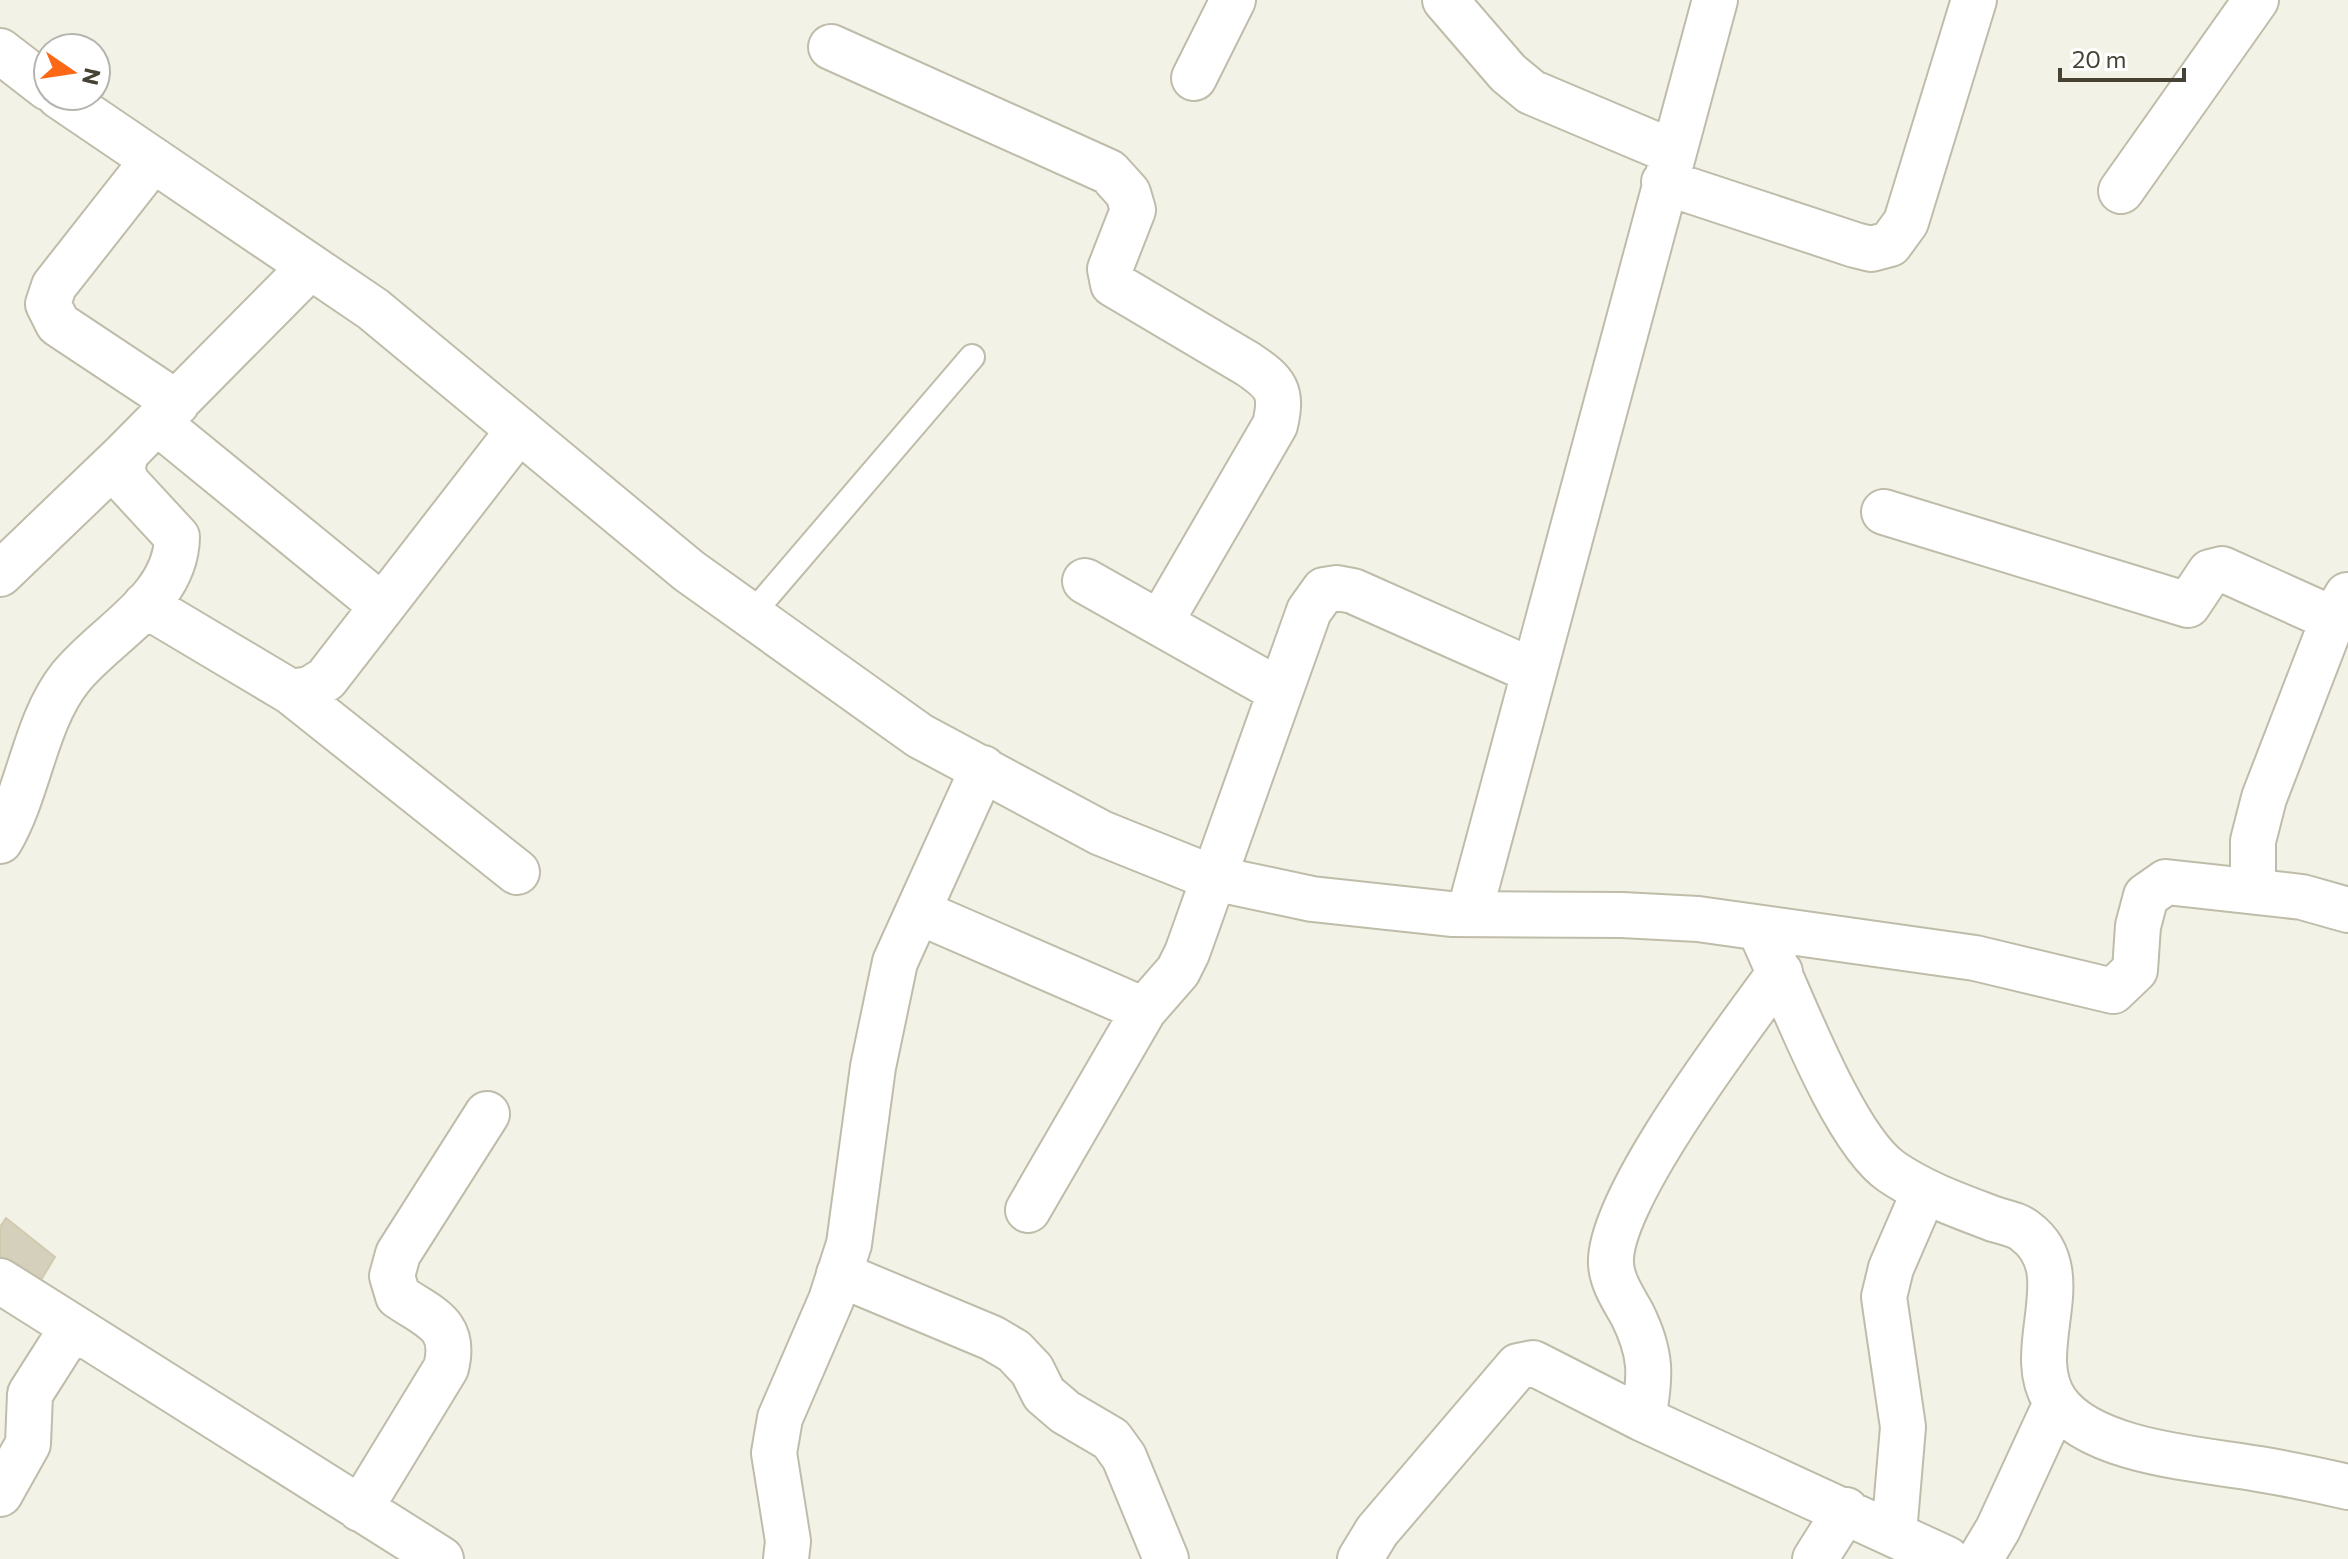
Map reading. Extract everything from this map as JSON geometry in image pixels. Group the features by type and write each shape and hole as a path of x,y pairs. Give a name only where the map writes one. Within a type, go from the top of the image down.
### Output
{"street":[{"path":"1194,78 1233,0"},
{"path":"1445,0 1508,73 1531,92 1668,167 1871,249 1890,244 1906,222 1974,0"},
{"path":"2121,191 2256,0"},
{"path":"1469,914 1710,2"},
{"path":"831,47 1109,172 1128,193 1133,210 1110,269 1113,284 1248,364 1266,376 1276,389 1280,402 1275,425 1160,623"},
{"path":"0,51 32,76"},
{"path":"82,112 373,309 689,571 759,606 920,736 1101,833 1213,878 1381,909 1698,919 1975,958 2113,991 2135,970 2138,926 2146,896 2166,882 2253,866 2302,897 2348,910"},
{"path":"153,160 54,286 48,304 58,324 167,413 382,606"},
{"path":"0,574 167,413 310,267"},
{"path":"291,692 310,689 326,679 519,430"},
{"path":"0,841 67,681 166,581 177,553 177,537 128,484 122,471 126,453"},
{"path":"1884,512 2188,605 2210,572 2222,569 2340,606 2264,798 2253,866"},
{"path":"1085,581 1280,691"},
{"path":"1028,1210 1144,1010 1178,971 1199,926 1213,878 1309,611 1324,590 1337,588 1353,591 1533,671"},
{"path":"145,605 291,692 517,872"},
{"path":"786,1559 788,1541 774,1453 780,1418 839,1274 859,1189 883,1010 895,962 983,768"},
{"path":"919,912 1144,1010"},
{"path":"1760,930 1839,1103 1862,1139 1889,1170 1924,1192 2024,1230 2042,1250 2052,1277 2044,1374 2056,1403 2080,1422 2121,1443 2160,1454 2348,1487"},
{"path":"1643,1419 1651,1377 1647,1349 1615,1282 1613,1244 1641,1180 1689,1099 1780,972"},
{"path":"360,1509 446,1368 451,1347 446,1330 398,1296 392,1276 398,1254 487,1114"},
{"path":"1894,1533 1903,1427 1884,1297 1891,1268 1924,1192"},
{"path":"839,1274 992,1338 1014,1351 1032,1370 1044,1394 1065,1412 1111,1439 1124,1457 1166,1559"},
{"path":"0,1281 441,1559"},
{"path":"0,1494 28,1444 30,1394 72,1328"},
{"path":"1360,1559 1377,1531 1518,1366 1533,1363 1643,1419 1947,1559"},
{"path":"1980,1559 2056,1403"},
{"path":"1815,1559 1846,1510"}],"lane":[{"path":"759,606 972,357"}],"building":[{"path":"6,1218 55,1257 33,1293 0,1267 0,1227"}]}
